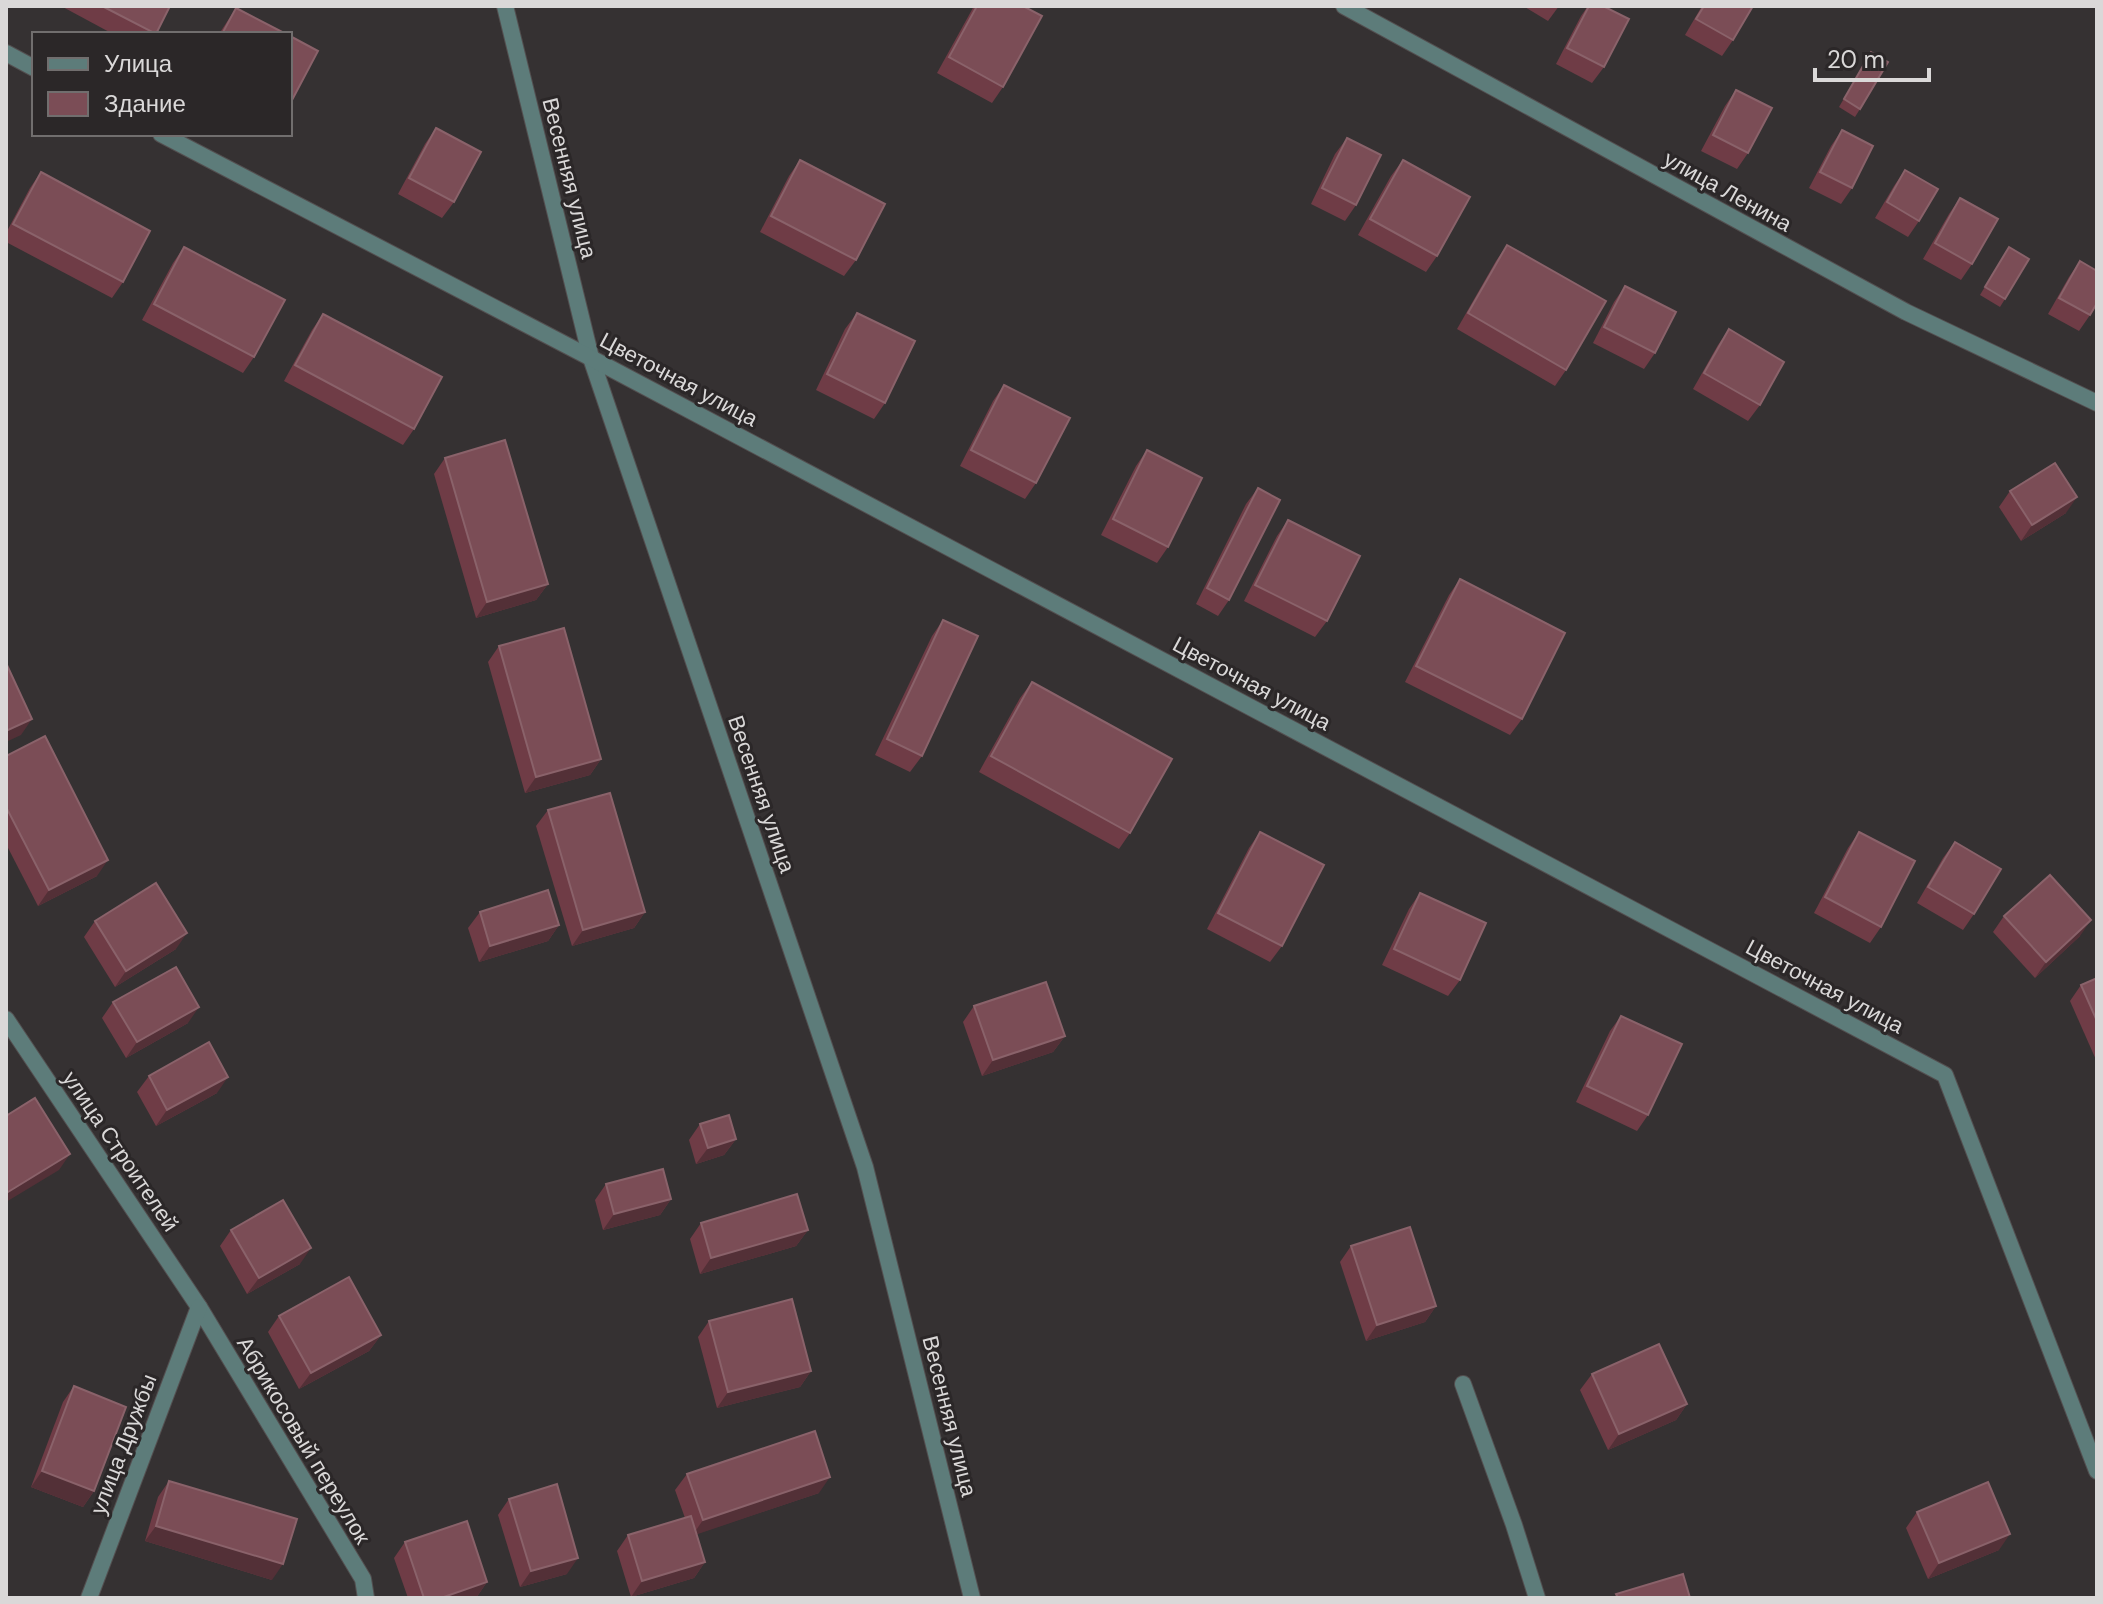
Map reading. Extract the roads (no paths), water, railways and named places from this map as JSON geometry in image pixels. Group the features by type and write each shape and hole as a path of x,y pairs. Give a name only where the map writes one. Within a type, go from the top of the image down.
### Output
{"street":[{"name":"Весенняя улица","path":"505,6 591,358 865,1167 972,1598"},
{"name":"улица Ленина","path":"1344,6 1906,312 2097,403"},
{"path":"6,53 32,67"},
{"name":"Цветочная улица","path":"165,136 591,358 1945,1075 2097,1471"},
{"name":"улица Строителей","path":"6,1019 199,1307"},
{"name":"улица Дружбы","path":"89,1598 199,1307"},
{"name":"Абрикосовый переулок","path":"199,1307 363,1579 366,1598"},
{"path":"1463,1384 1537,1598"}]}
